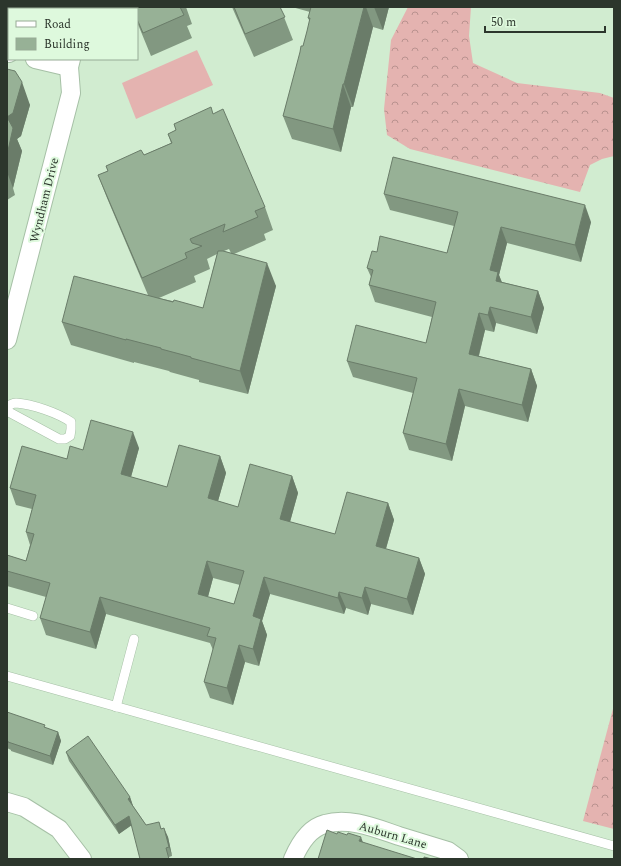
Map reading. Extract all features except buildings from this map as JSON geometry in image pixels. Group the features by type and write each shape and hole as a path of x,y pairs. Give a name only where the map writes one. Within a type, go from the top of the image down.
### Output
{"street":[{"path":"44,60 70,63"},
{"name":"Wyndham Drive","path":"7,340 71,93 70,63"},
{"path":"7,802 24,807 59,830 82,859"},
{"name":"Auburn Lane","path":"293,859 297,848 308,834 323,824 340,821 366,825 448,851 459,859"}],"lane":[{"path":"7,406 15,403 34,407 63,417 71,422 72,429 70,436 65,439 59,439 7,411"},
{"path":"7,608 33,616"},
{"path":"116,707 134,639"},
{"path":"7,676 614,846"}],"green space":[{"path":"408,7 471,7 469,36 473,63 517,83 600,93 614,98 614,156 602,159 590,165 580,192 410,149 387,135 384,109 391,40"},
{"path":"197,50 213,85 136,119 122,83"},
{"path":"614,705 614,829 583,821"}]}
